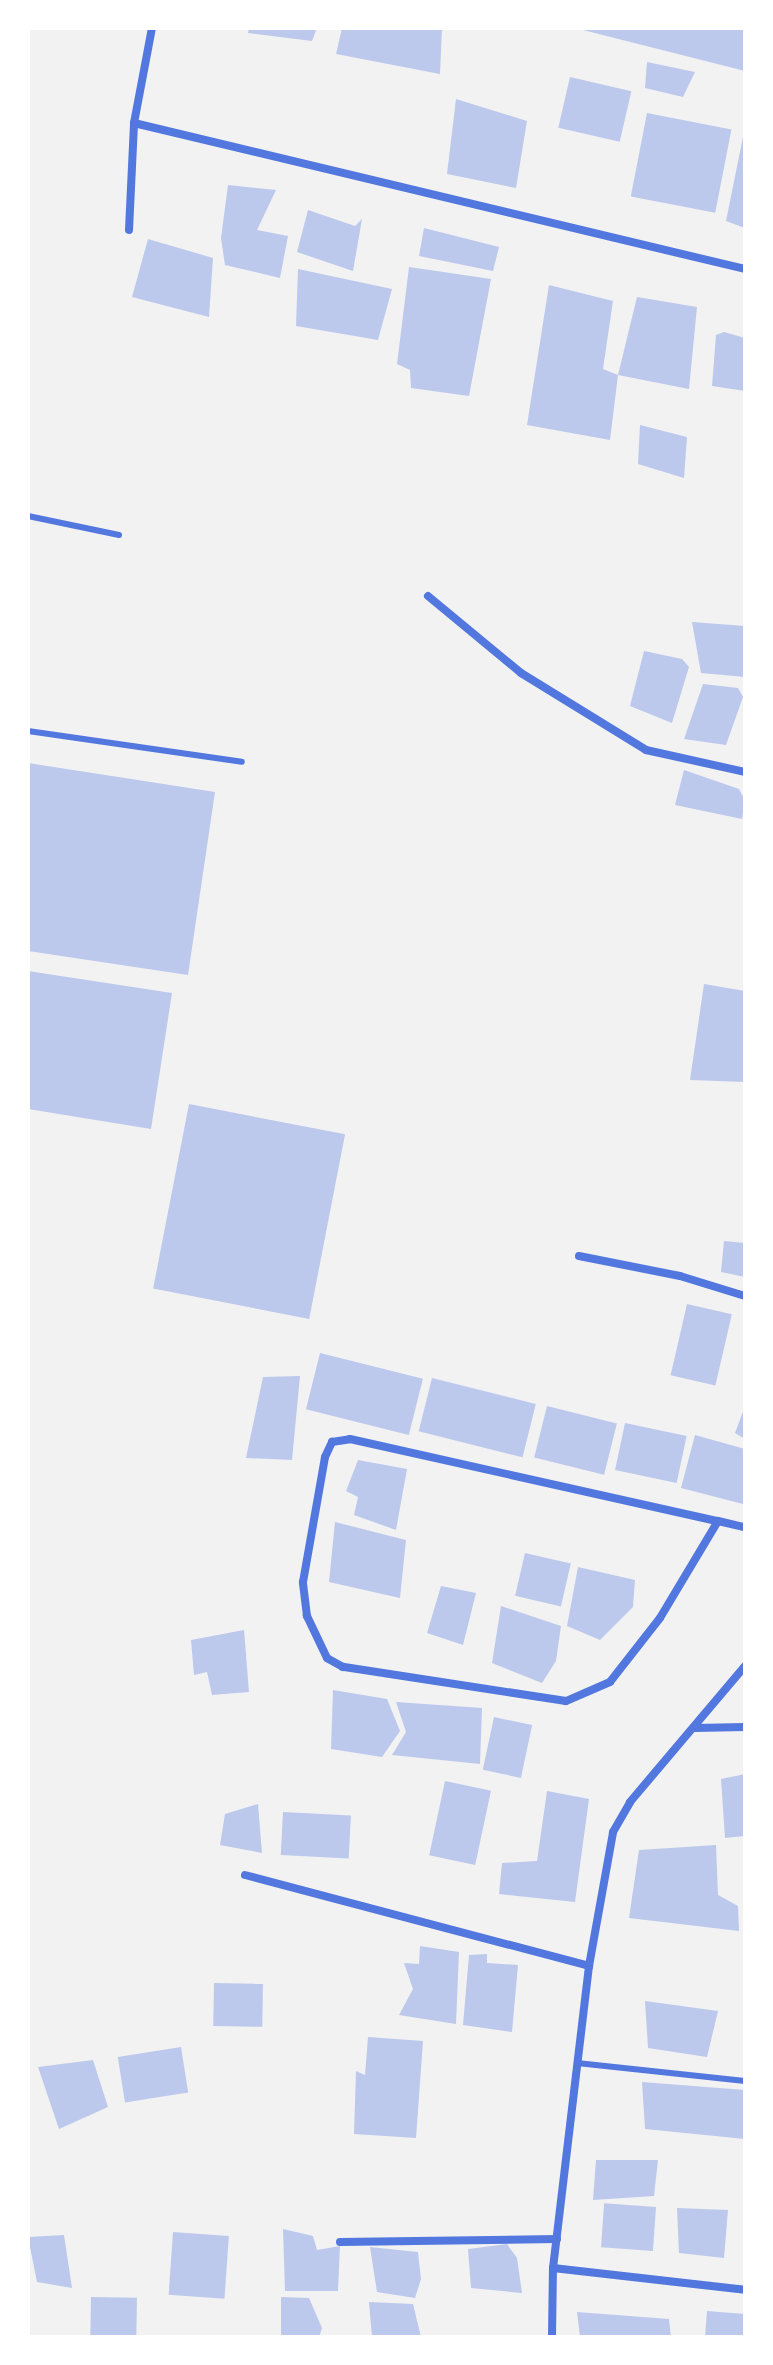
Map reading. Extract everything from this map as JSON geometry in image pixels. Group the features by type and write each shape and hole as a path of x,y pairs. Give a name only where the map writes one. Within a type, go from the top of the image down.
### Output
{"street":[{"path":"129,230 134,123 152,28"},
{"path":"134,123 745,269"},
{"path":"428,596 521,673 646,750 745,772"},
{"path":"579,1256 680,1276 745,1296"},
{"path":"718,1521 660,1618 610,1682 566,1701 343,1667 327,1658 307,1616 303,1582 325,1457 332,1442 350,1439 745,1527"},
{"path":"552,2337 553,2268 577,2063 589,1966 613,1832 630,1802 745,1666"},
{"path":"695,1728 745,1727"},
{"path":"245,1875 589,1966"},
{"path":"340,2242 557,2239"},
{"path":"553,2268 745,2290"}],"lane":[{"path":"28,516 119,535"},
{"path":"28,731 242,762"},
{"path":"577,2063 745,2081"}],"building":[{"path":"249,28 317,28 312,41 248,33"},
{"path":"342,28 442,28 440,74 336,54"},
{"path":"745,28 745,71 579,29"},
{"path":"647,62 695,72 683,97 645,88"},
{"path":"570,77 631,91 620,142 558,128"},
{"path":"456,99 527,121 516,188 447,174"},
{"path":"647,113 731,129 715,213 631,196"},
{"path":"745,127 745,228 726,221"},
{"path":"228,185 276,190 257,230 288,236 280,278 225,265 221,238"},
{"path":"308,210 355,226 362,219 353,271 297,252"},
{"path":"424,228 499,247 493,271 419,256"},
{"path":"148,239 213,258 209,317 132,297"},
{"path":"409,267 491,279 469,396 411,388 410,370 397,364"},
{"path":"298,269 392,289 378,340 296,326"},
{"path":"549,285 613,301 603,369 618,375 610,440 527,425"},
{"path":"637,297 697,307 689,389 618,375"},
{"path":"724,332 745,338 745,391 712,386 716,335"},
{"path":"640,425 687,437 684,478 638,464"},
{"path":"692,622 745,626 745,677 701,673"},
{"path":"644,651 682,659 689,667 672,723 630,706"},
{"path":"703,684 738,688 743,697 726,745 684,739"},
{"path":"28,763 215,792 188,975 28,951"},
{"path":"684,770 739,789 745,801 742,819 675,805"},
{"path":"28,971 172,993 151,1129 28,1109"},
{"path":"704,984 745,991 745,1082 690,1080"},
{"path":"189,1104 345,1134 309,1319 153,1289"},
{"path":"724,1241 745,1243 745,1277 721,1272"},
{"path":"687,1304 732,1314 715,1385 671,1375"},
{"path":"320,1353 423,1379 409,1435 306,1409"},
{"path":"300,1376 292,1460 246,1458 263,1377"},
{"path":"432,1378 536,1404 523,1457 419,1431"},
{"path":"547,1406 617,1423 604,1475 534,1457"},
{"path":"745,1406 745,1439 735,1433"},
{"path":"625,1423 687,1436 677,1483 615,1470"},
{"path":"695,1435 745,1449 743,1504 681,1488"},
{"path":"358,1460 407,1469 396,1530 354,1515 358,1497 346,1491"},
{"path":"335,1522 406,1540 400,1598 329,1582"},
{"path":"525,1553 571,1564 561,1606 515,1596"},
{"path":"578,1567 635,1580 633,1607 600,1640 567,1626"},
{"path":"441,1586 476,1593 463,1645 427,1633"},
{"path":"501,1606 561,1626 556,1661 542,1683 492,1663"},
{"path":"244,1630 249,1692 212,1695 207,1672 194,1675 191,1640"},
{"path":"333,1690 387,1699 400,1731 382,1757 331,1749"},
{"path":"396,1702 482,1708 480,1764 392,1755 406,1732"},
{"path":"494,1717 532,1725 521,1778 483,1770"},
{"path":"745,1774 745,1836 725,1838 721,1779"},
{"path":"445,1781 491,1791 475,1865 429,1855"},
{"path":"547,1791 589,1799 575,1902 499,1894 502,1863 537,1861"},
{"path":"258,1804 262,1853 220,1845 225,1814"},
{"path":"283,1812 351,1816 349,1858 281,1855"},
{"path":"716,1845 718,1895 738,1906 739,1931 629,1918 639,1850"},
{"path":"420,1946 459,1952 456,2024 399,2015 413,1989 404,1963 419,1964"},
{"path":"487,1954 487,1963 518,1965 512,2032 463,2025 469,1955"},
{"path":"214,1983 263,1984 262,2027 213,2026"},
{"path":"645,2001 718,2011 707,2057 648,2048"},
{"path":"368,2037 423,2041 416,2138 354,2134 356,2071 365,2075"},
{"path":"181,2047 188,2092 125,2102 118,2057"},
{"path":"93,2060 108,2107 59,2129 38,2067"},
{"path":"642,2082 745,2090 745,2139 645,2129"},
{"path":"596,2160 658,2160 654,2196 593,2200"},
{"path":"604,2203 656,2207 653,2251 601,2247"},
{"path":"677,2208 728,2210 724,2258 679,2253"},
{"path":"283,2229 313,2236 317,2250 340,2246 338,2291 285,2291"},
{"path":"173,2232 229,2236 224,2299 169,2295"},
{"path":"64,2235 72,2288 37,2282 28,2237"},
{"path":"507,2244 517,2258 522,2293 471,2288 468,2249"},
{"path":"370,2247 418,2252 421,2279 415,2298 377,2292"},
{"path":"91,2297 137,2298 136,2337 90,2337"},
{"path":"281,2297 309,2298 322,2328 319,2337 281,2337"},
{"path":"369,2302 413,2304 421,2337 372,2337"},
{"path":"707,2311 745,2314 745,2337 705,2337"},
{"path":"577,2312 669,2319 671,2337 580,2337"}]}
